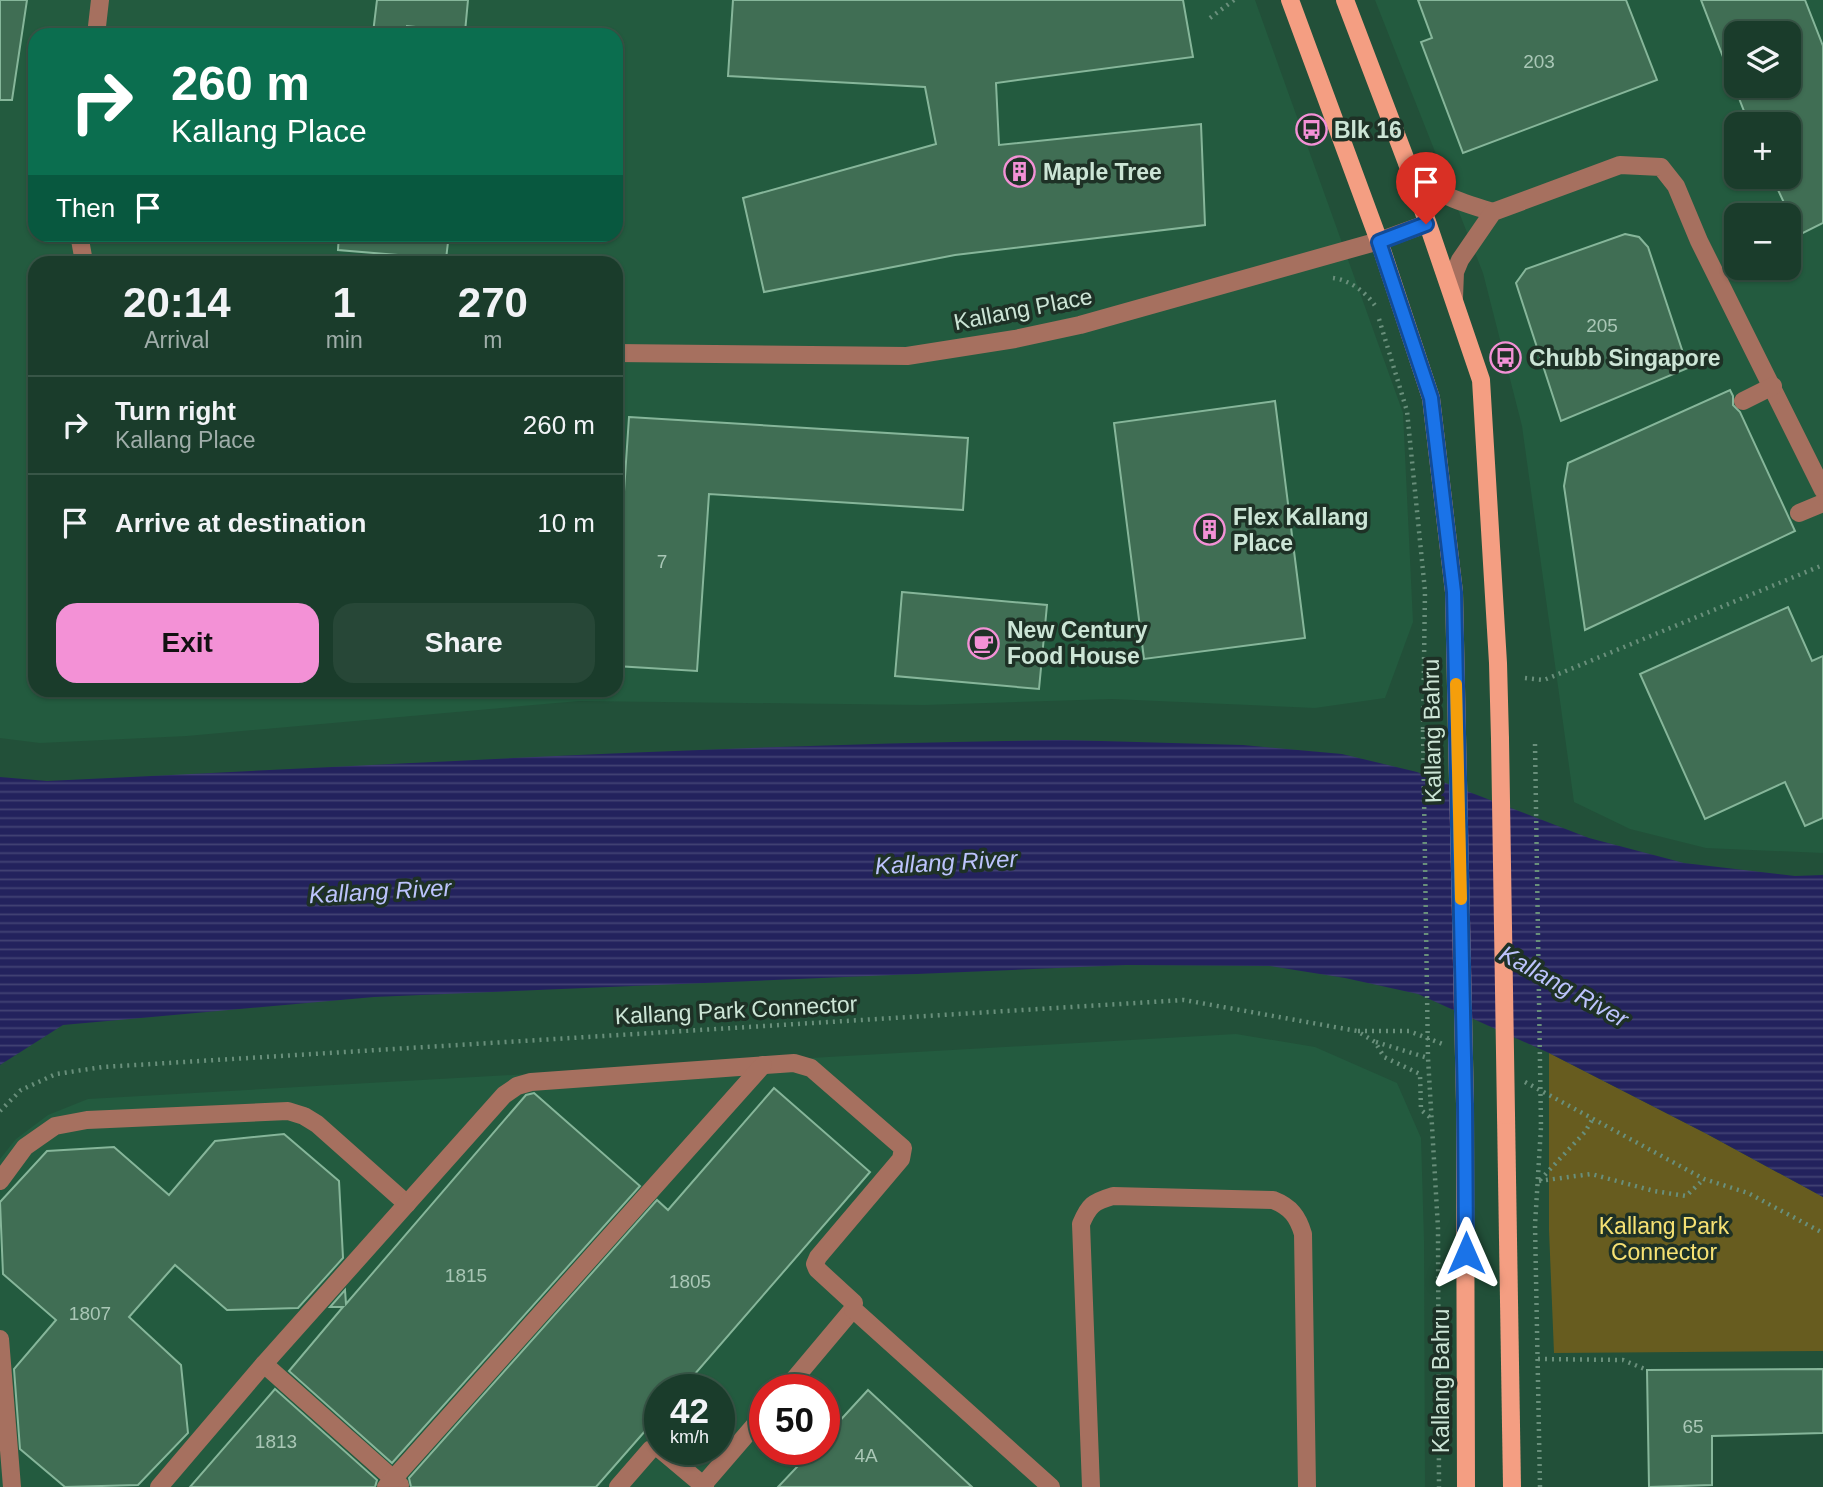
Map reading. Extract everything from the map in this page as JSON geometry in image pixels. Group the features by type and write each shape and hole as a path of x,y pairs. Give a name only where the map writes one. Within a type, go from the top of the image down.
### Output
{"main road":[{"name":"Kallang Bahru","path":"1290,0 1379,242 1431,398 1454,592 1465,1104 1466,1487"},
{"path":"1345,0 1407,163 1481,380 1499,663 1512,1487"}],"street":[{"path":"97,28 100,0"},
{"path":"1407,163 1431,188 1449,199 1493,212"},
{"path":"1453,301 1455,272 1460,260 1493,212 1620,165 1661,167 1676,186 1699,241 1823,491"},
{"name":"Kallang Place","path":"623,353 907,356 1016,339 1080,326 1379,242 1426,224"},
{"path":"1743,401 1773,387"},
{"path":"1799,513 1823,503"},
{"path":"159,1487 264,1364 504,1095 517,1086 531,1082 794,1063 811,1068 903,1148 901,1159 818,1257 815,1264 817,1269 854,1303 853,1309 798,1374"},
{"path":"264,1364 394,1485 763,1065"},
{"path":"0,1181 25,1147 55,1126 87,1120 288,1111 317,1124 407,1204"},
{"path":"1091,1487 1081,1224 1086,1212 1095,1202 1112,1196 1273,1200 1286,1205 1298,1217 1303,1234 1307,1487"},
{"path":"853,1309 1051,1487"},
{"path":"0,1339 12,1487"},
{"path":"679,1465 704,1486 749,1432"},
{"path":"618,1487 644,1457"}],"path":[{"path":"1210,18 1234,0"},
{"path":"1321,276 1341,279 1365,293 1375,305 1407,411 1425,591 1423,730 1428,1058 1438,1228 1439,1487"},
{"path":"1525,678 1544,680 1823,565"},
{"path":"1535,744 1541,1127 1535,1225 1540,1487"},
{"name":"Kallang Park Connector","path":"0,1111 20,1090 56,1074 103,1066 1184,1000 1357,1031 1375,1042 1384,1057 1420,1074 1421,1111 1432,1118"},
{"path":"1357,1031 1409,1031 1446,1045"},
{"path":"1375,1042 1428,1058"},
{"path":"1519,1079 1704,1179 1748,1193 1823,1233"},
{"path":"1539,1181 1585,1132 1593,1118"},
{"path":"1539,1181 1591,1174 1654,1191 1686,1196 1704,1179"},
{"path":"1538,1360 1623,1360 1647,1370"}],"shaded area":[{"path":"0,0 1255,0 1403,413 1413,622 1385,698 1315,708 1112,699 924,705 579,701 187,736 40,743 0,738"},
{"path":"1375,0 1823,0 1823,853 1706,848 1630,829 1574,802 1522,426 1483,273"},
{"path":"1236,1034 1315,1047 1397,1083 1421,1138 1425,1487 0,1487 0,1159 16,1139 48,1115 88,1099"}],"green space":[{"name":"Kallang Park Connector","path":"1549,1053 1823,1197 1823,1351 1554,1353 1549,1230"}],"water":[{"name":"Kallang River","path":"1066,740 1243,745 1342,754 1417,772 1589,838 1684,863 1795,876 1823,875 1823,1197 1549,1053 1418,994 1345,978 1270,966 1127,965 374,997 63,1025 0,1065 0,777 47,781 684,751"}],"building":[{"path":"0,0 27,0 12,100 0,100"},
{"path":"377,0 468,0 465,28 374,28"},
{"name":"Maple Tree","path":"733,0 1183,0 1193,57 996,83 999,145 1201,124 1205,225 955,255 764,292 743,198 936,144 925,87 728,76"},
{"path":"1418,0 1626,0 1657,80 1463,153 1421,42 1432,38"},
{"path":"1701,0 1805,0 1823,46 1823,223 1801,234 1801,203 1784,203 1778,189 1801,189 1801,112 1744,112 1739,98 1801,98 1801,21 1724,21 1724,59"},
{"path":"1625,234 1639,237 1648,247 1688,368 1561,421 1516,283 1526,269"},
{"path":"338,242 448,242 446,256 338,250"},
{"path":"1730,390 1733,405 1740,412 1795,531 1585,630 1564,486 1568,463"},
{"name":"Flex Kallang Place","path":"1275,401 1305,638 1144,659 1114,423"},
{"path":"629,417 968,438 963,510 709,494 697,671 623,666 623,507"},
{"path":"902,592 1047,605 1039,689 895,676"},
{"path":"1788,607 1812,661 1823,656 1823,818 1805,826 1785,782 1705,819 1640,674"},
{"path":"774,1088 870,1172 695,1374 644,1374 644,1432 596,1487 411,1487 409,1478 657,1200 668,1210"},
{"path":"534,1093 640,1186 392,1463 289,1371 343,1307 330,1307 345,1290 346,1304 526,1095"},
{"path":"284,1134 339,1181 343,1258 298,1308 227,1310 175,1265 129,1317 181,1365 188,1433 138,1485 65,1487 20,1449 14,1369 56,1320 3,1274 0,1202 47,1151 114,1147 169,1195 215,1141"},
{"path":"1823,1369 1823,1433 1712,1436 1712,1485 1649,1487 1647,1370"},
{"path":"275,1389 377,1480 375,1487 190,1487"},
{"path":"868,1390 972,1487 778,1487 799,1465 840,1465 840,1421"}],"slow traffic":[{"path":"1456,684 1461,899"}],"place":[{"name":"Blk 16","path":"1311,130"},
{"name":"Maple Tree","path":"1020,172"},
{"name":"Chubb Singapore","path":"1506,358"},
{"name":"Flex Kallang Place","path":"1210,530"},
{"name":"New Century Food House","path":"984,643"}],"route":[{"path":"1426,224 1379,242 1431,398 1454,592 1466,1253"}]}
